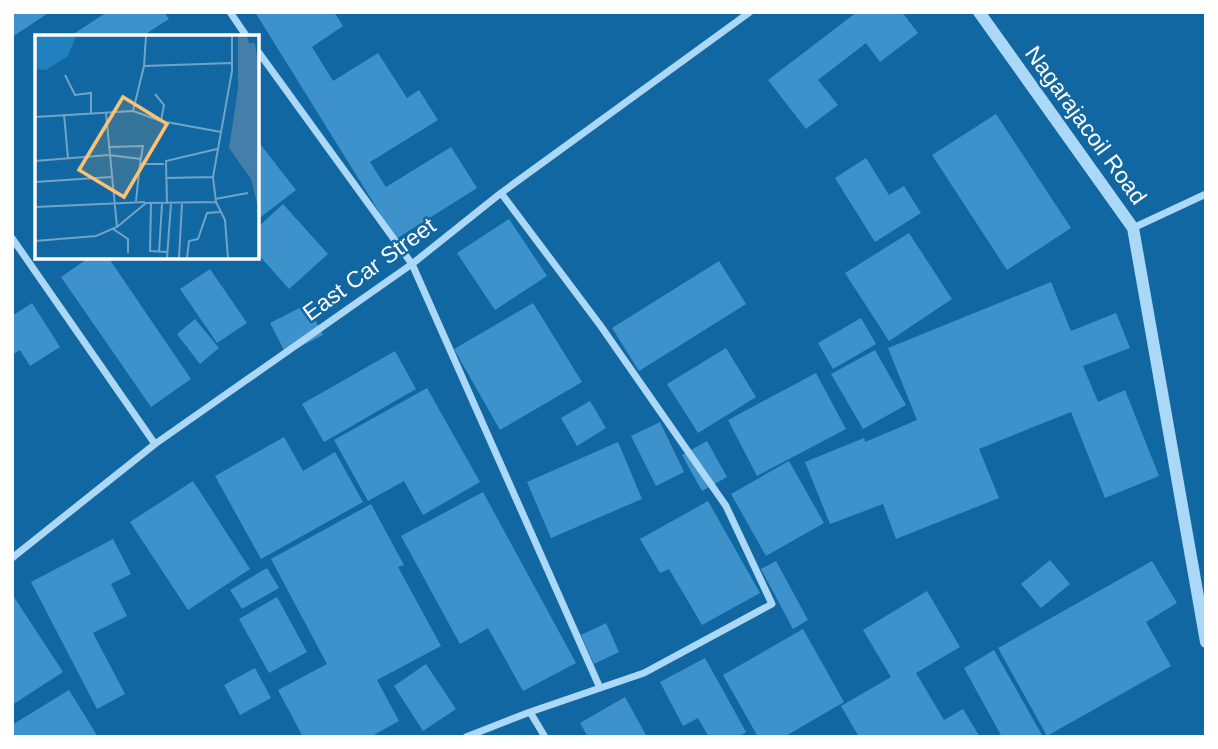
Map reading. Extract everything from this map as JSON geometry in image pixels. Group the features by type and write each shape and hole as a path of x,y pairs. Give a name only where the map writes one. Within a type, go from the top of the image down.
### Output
{"street":[{"path":"230,12 246,35"},
{"name":"East Car Street","path":"12,558 155,444 412,264 501,193 750,12"},
{"name":"Nagarajacoil Road","path":"979,12 1133,228 1206,642"},
{"path":"259,53 412,264 600,688"},
{"path":"467,737 644,673 772,604 726,506 600,325 501,193"},
{"path":"1133,228 1206,194"},
{"path":"12,238 155,444"},
{"path":"530,712 545,737"}],"building":[{"path":"12,12 50,12 12,37"},
{"path":"107,12 164,12 169,19 144,35 72,35"},
{"path":"255,12 334,12 343,26 312,47 333,81 378,53 407,98 419,90 438,120 370,162 386,187 451,147 477,188 396,239"},
{"path":"857,12 902,12 918,33 880,62 866,43 818,80 838,105 806,129 768,80"},
{"path":"996,114 1071,228 1007,270 932,155"},
{"path":"259,143 296,190 259,218"},
{"path":"866,158 889,195 904,186 921,213 875,242 835,178"},
{"path":"283,204 328,254 289,289 259,255 259,226"},
{"path":"509,219 547,276 495,310 457,253"},
{"path":"909,233 952,299 889,341 845,273"},
{"path":"87,259 109,259 191,379 151,407 61,277"},
{"path":"719,261 746,304 639,371 612,328"},
{"path":"210,269 247,323 217,343 180,289"},
{"path":"1051,282 1071,331 1116,313 1130,348 1083,366 1098,402 1125,390 1159,476 1105,498 1071,412 979,449 999,498 896,539 883,504 830,524 805,462 864,438 865,442 917,420 888,348"},
{"path":"32,303 60,347 30,366 20,350 12,355 12,316"},
{"path":"533,303 582,382 500,430 454,349"},
{"path":"307,304 323,335 286,354 270,323"},
{"path":"861,318 876,344 833,369 818,343"},
{"path":"195,319 219,348 200,364 177,334"},
{"path":"726,348 756,397 698,433 667,384"},
{"path":"875,350 906,405 863,429 831,374"},
{"path":"395,351 416,389 324,442 302,404"},
{"path":"816,373 846,429 757,476 728,420"},
{"path":"427,388 480,482 423,515 404,481 368,501 334,440"},
{"path":"590,401 606,428 577,446 561,418"},
{"path":"660,422 684,472 656,486 631,436"},
{"path":"284,437 303,471 335,452 363,502 261,559 215,476"},
{"path":"707,441 727,477 702,491 682,455"},
{"path":"618,442 642,499 551,538 527,482"},
{"path":"789,461 824,523 766,556 731,494"},
{"path":"193,481 250,569 188,610 130,522"},
{"path":"483,492 576,663 523,691 488,628 460,644 401,536"},
{"path":"708,501 760,593 702,625 669,569 660,573 640,539"},
{"path":"371,504 404,565 398,567 441,646 377,680 399,721 370,737 303,737 278,690 327,664 271,559"},
{"path":"113,539 131,574 111,584 127,616 93,633 125,694 97,709 31,582"},
{"path":"1050,560 1070,584 1041,608 1021,584"},
{"path":"776,561 808,620 793,629 761,569"},
{"path":"1152,561 1177,603 1146,622 1171,666 1047,736 998,648"},
{"path":"267,568 279,588 242,609 230,590"},
{"path":"927,591 960,647 916,673 944,720 963,709 980,737 859,737 841,706 891,677 863,630"},
{"path":"12,594 63,672 12,705"},
{"path":"277,597 307,652 269,673 239,619"},
{"path":"606,623 619,652 594,664 581,635"},
{"path":"803,629 844,702 784,737 758,737 723,675"},
{"path":"994,650 1042,735 1039,737 1002,737 964,668"},
{"path":"705,658 746,732 738,737 709,737 698,718 683,726 660,682"},
{"path":"426,664 456,709 423,731 394,686"},
{"path":"255,668 271,698 240,715 224,685"},
{"path":"69,690 98,737 12,737 12,725"},
{"path":"625,697 647,737 588,737 580,723"}]}
